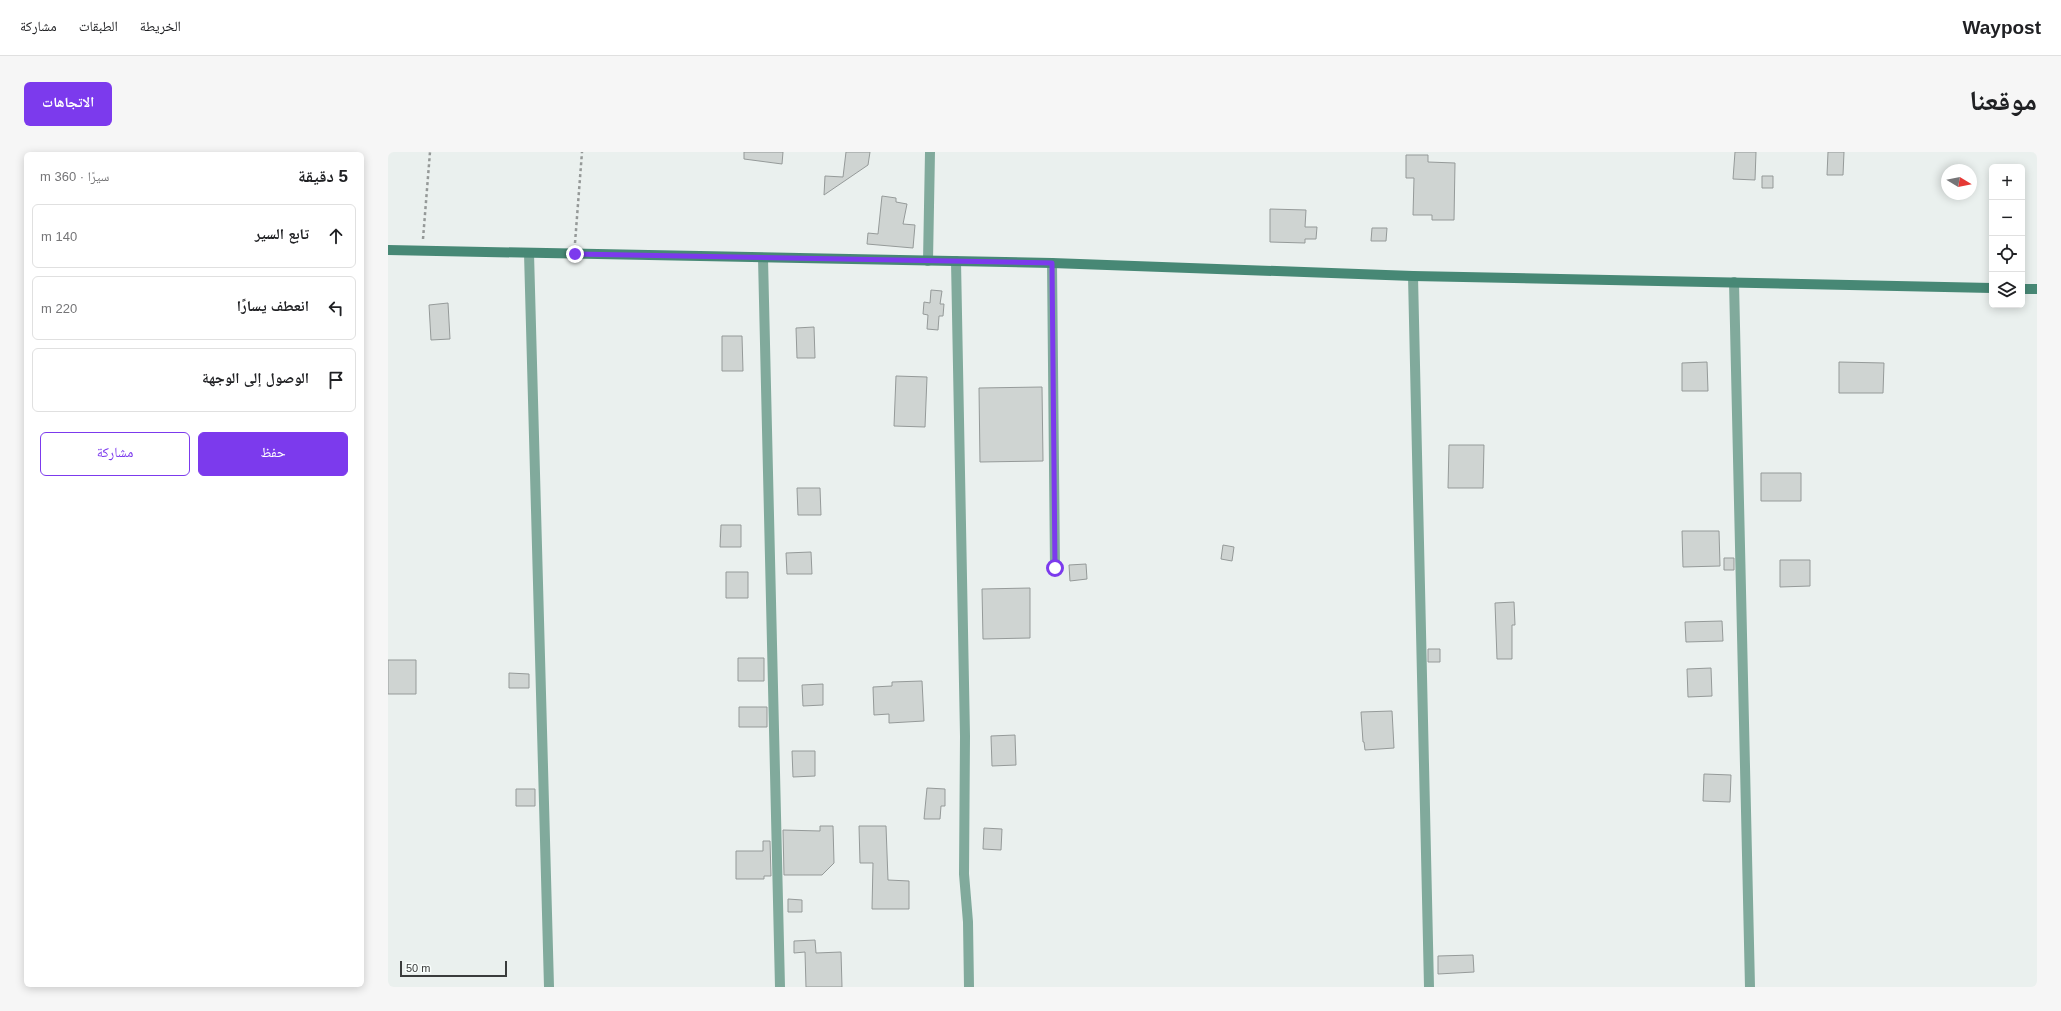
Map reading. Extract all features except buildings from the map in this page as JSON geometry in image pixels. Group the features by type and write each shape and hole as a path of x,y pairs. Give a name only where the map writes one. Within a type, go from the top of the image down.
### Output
{"street":[{"path":"928,261 930,152"},
{"path":"388,250 1052,263 1413,276 1989,288"},
{"path":"529,253 549,987"},
{"path":"763,258 780,987"},
{"path":"956,261 965,736 964,874 968,922 969,987"},
{"path":"1052,263 1055,568"},
{"path":"1413,276 1428,987"},
{"path":"1734,282 1750,987"},
{"path":"2025,289 2037,289"}],"path":[{"path":"423,251 430,152"},
{"path":"575,254 582,152"}],"route":[{"path":"575,254 1052,263 1055,568"}]}
